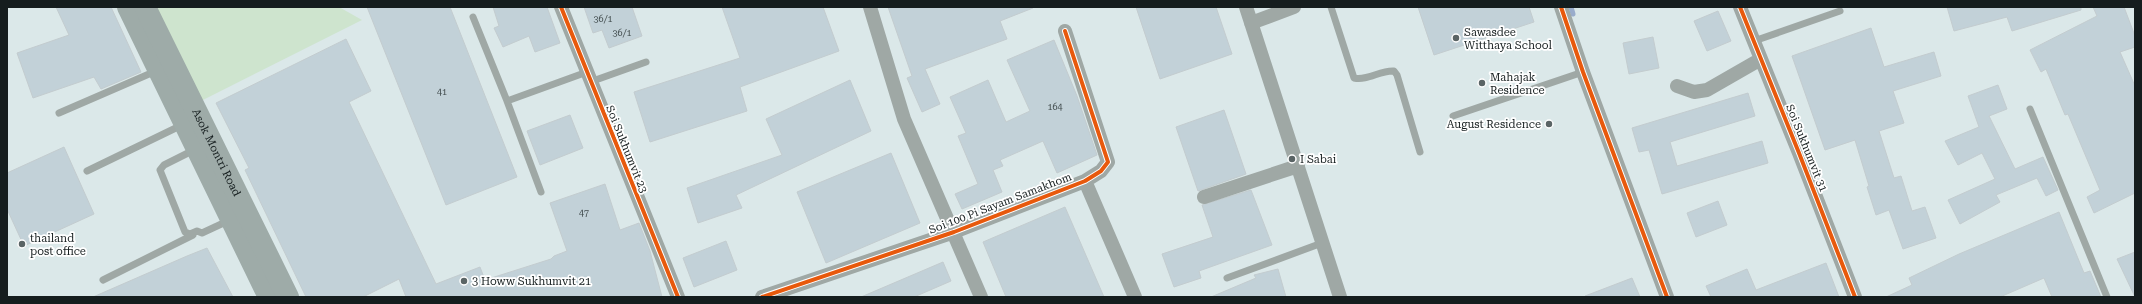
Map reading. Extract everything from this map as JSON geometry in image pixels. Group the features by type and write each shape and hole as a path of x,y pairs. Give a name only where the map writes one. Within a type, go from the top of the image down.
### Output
{"main road":[{"name":"Asok Montri Road","path":"128,7 269,297"},
{"name":"Asok Montri Road","path":"145,7 288,297"}],"street":[{"name":"Soi Sukhumvit 23","path":"561,7 678,297"},
{"path":"870,7 904,119 981,297"},
{"path":"1246,7 1340,297"},
{"path":"1251,23 1294,7"},
{"path":"1561,7 1583,72 1668,297"},
{"name":"Soi Sukhumvit 31","path":"1740,7 1855,297"},
{"name":"Soi 100 Pi Sayam Samakhom","path":"762,297 778,295 954,232 1085,181 1101,171 1108,162 1065,31"},
{"path":"1677,86 1694,92 1707,90 1761,59"},
{"path":"1204,197 1298,166"},
{"path":"1085,181 1135,297"}],"lane":[{"path":"1331,7 1354,78 1360,79 1389,70 1394,71 1397,75 1420,152"},
{"path":"1754,41 1840,11"},
{"path":"473,17 541,192"},
{"path":"506,101 646,62"},
{"path":"59,113 158,70"},
{"path":"1453,116 1583,72"},
{"path":"2030,109 2107,297"},
{"path":"87,172 185,124"},
{"path":"197,149 164,165 160,170 185,232 190,234 196,231 202,233 232,219"},
{"path":"103,280 198,232"},
{"path":"1227,278 1322,243"}],"green space":[{"path":"156,7 339,7 362,20 201,101"}],"building":[{"path":"56,7 111,7 141,72 101,89 94,77 33,98 17,53 69,35"},
{"path":"367,7 450,7 517,177 446,205"},
{"path":"493,7 547,7 560,43 535,52 529,36 503,47 494,28 499,26"},
{"path":"584,7 632,7 642,36 609,48 602,30 593,33"},
{"path":"722,7 823,7 839,51 740,87 747,111 650,142 634,92 740,58"},
{"path":"888,7 1033,8 1000,21 1007,39 925,69 940,104 922,112 907,78 912,76"},
{"path":"1136,7 1216,7 1232,54 1160,79"},
{"name":"Sawasdee Witthaya School","path":"1418,7 1529,7 1534,22 1434,55"},
{"path":"1947,7 2081,7 2081,10 2012,31 2007,17 1954,31"},
{"path":"2093,7 2124,7 2135,36 2135,47 2120,52 2135,86 2135,193 2094,213 2087,197 2100,190 2068,114 2065,115 2046,69 2041,72 2030,50 2097,16"},
{"path":"1718,11 1731,41 1707,51 1694,21"},
{"path":"1871,28 1884,67 1934,52 1941,76 1893,91 1904,123 1879,131 1894,178 1901,176 1912,211 1925,207 1936,238 1903,249 1889,210 1876,215 1855,140 1825,150 1792,56"},
{"path":"1653,37 1659,68 1629,74 1623,43"},
{"path":"346,39 371,91 349,102 436,284 480,267 485,280 551,259 554,256 567,251 550,203 605,184 620,230 639,223 650,251 662,297 406,297 399,279 363,297 306,297 245,170 249,168 216,103"},
{"path":"1054,40 1077,96 1097,155 1057,173 1043,141 1000,160 1003,166 993,170 1002,192 962,209 955,194 978,184 958,136 966,133 950,97 988,80 1006,122 1030,111 1007,60"},
{"path":"850,80 871,131 736,195 742,208 698,223 687,188 782,155 766,119"},
{"path":"1998,85 2007,109 1989,116 2015,169 2043,157 2058,190 2046,196 2037,178 1996,195 2000,202 1960,224 1948,200 1995,179 1982,153 1958,165 1945,141 1979,127 1968,96"},
{"path":"1748,93 1755,116 1670,142 1677,166 1762,141 1768,163 1662,194 1649,150 1639,152 1632,128"},
{"path":"1224,110 1246,174 1198,191 1176,127"},
{"path":"570,115 583,148 540,165 527,131"},
{"path":"64,147 94,214 24,246 7,209 7,173"},
{"path":"891,153 920,223 826,263 797,192"},
{"path":"1251,190 1272,245 1199,271 1201,278 1174,287 1162,254 1213,237 1202,205"},
{"path":"1718,201 1727,225 1696,237 1687,213"},
{"path":"1065,207 1104,297 1006,297 983,242"},
{"path":"2059,212 2084,273 2090,271 2101,297 2052,297 2044,278 2000,297 1886,297 1912,285 1909,278 1959,254"},
{"path":"726,241 737,270 694,287 683,258"},
{"path":"207,248 233,297 93,297 187,256"},
{"path":"2135,252 2135,297 2117,259"},
{"path":"943,262 951,281 914,297 861,297"},
{"path":"1826,263 1839,297 1711,297 1706,286 1747,269 1756,290"},
{"path":"1278,269 1286,297 1211,297 1256,278 1254,275"},
{"path":"1632,278 1640,297 1585,296"}],"waterway":[{"path":"1571,7 1573,14"}],"cycle path":[{"path":"561,7 678,297"},
{"path":"1561,7 1583,72 1667,297"},
{"path":"1740,7 1855,297"},
{"path":"762,297 954,232 1085,181 1101,171 1108,162 1065,31"}],"place":[{"name":"Sawasdee Witthaya School","path":"1456,38"},
{"name":"Mahajak Residence","path":"1482,83"},
{"name":"August Residence","path":"1549,124"},
{"name":"I Sabai","path":"1292,159"},
{"name":"thailand post office","path":"22,244"},
{"name":"3 Howw Sukhumvit 21","path":"464,281"}]}
